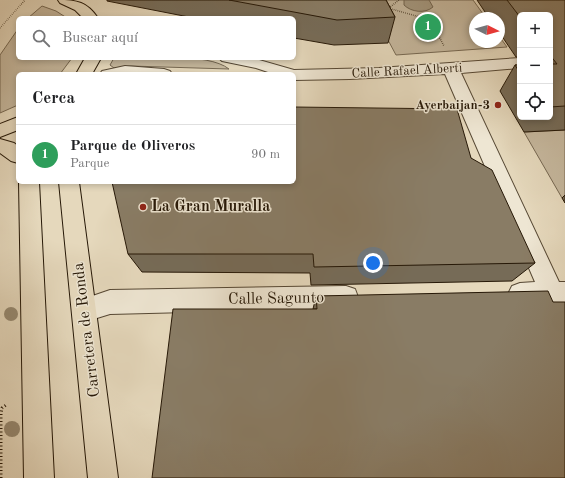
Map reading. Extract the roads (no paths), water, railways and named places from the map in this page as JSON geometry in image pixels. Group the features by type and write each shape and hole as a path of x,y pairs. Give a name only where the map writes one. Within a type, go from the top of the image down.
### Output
{"main road":[{"path":"65,0 82,3 90,16"},
{"path":"85,72 92,60"},
{"path":"0,131 16,124"},
{"path":"0,146 7,148 16,155"},
{"path":"29,184 39,478"},
{"name":"Carretera de Ronda","path":"69,184 94,386 103,478"}],"street":[{"path":"238,60 259,64 284,72"},
{"path":"449,60 558,293 565,323"},
{"name":"Calle Rafael Alberti","path":"296,75 337,75 449,60 517,63"},
{"path":"119,72 138,72"},
{"path":"496,294 558,293"},
{"name":"Calle Sagunto","path":"84,310 110,302 369,297"}],"place":[{"name":"Parque de Oliveros","path":"428,27"},
{"name":"Ayerbaijan-3","path":"498,105"},
{"name":"La Gran Muralla","path":"143,207"}]}
